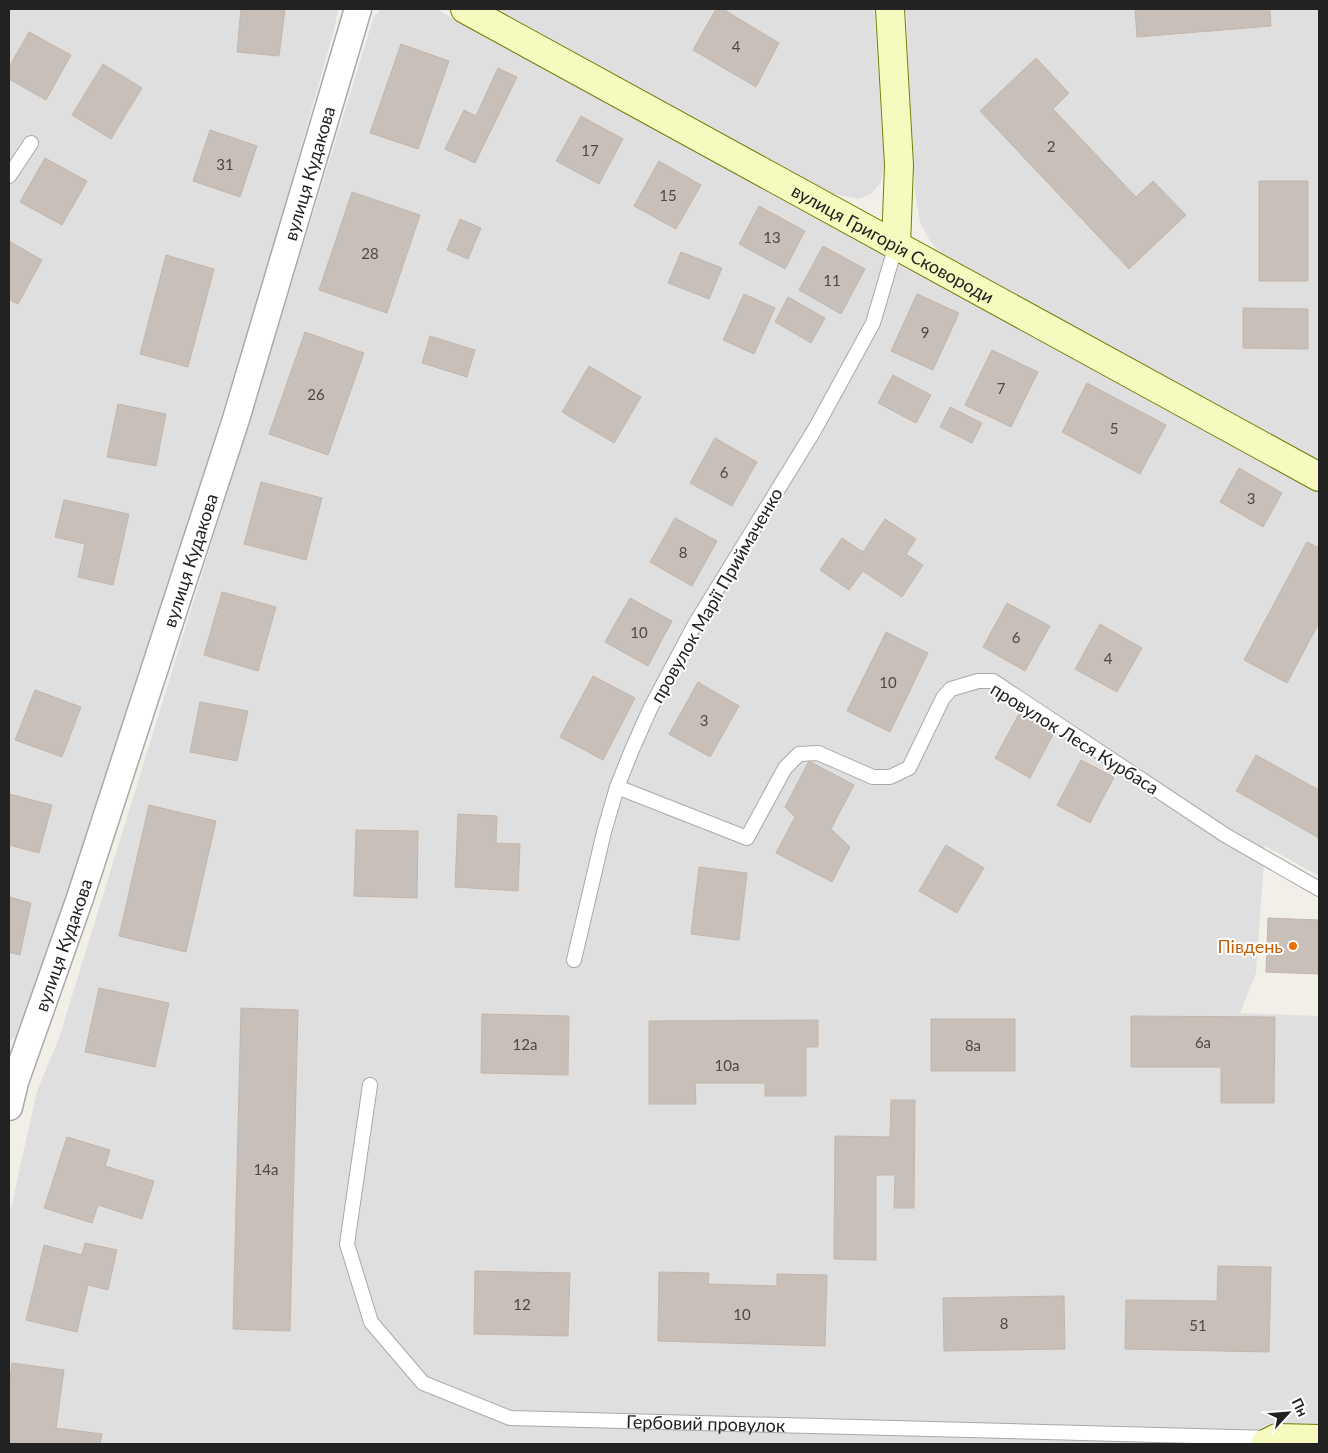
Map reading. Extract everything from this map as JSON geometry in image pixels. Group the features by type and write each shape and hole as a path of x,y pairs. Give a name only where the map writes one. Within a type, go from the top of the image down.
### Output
{"street":[{"name":"вулиця Кудакова","path":"9,1107 12,1080 80,898 236,419 358,9"},
{"path":"890,9 899,165 896,245"},
{"name":"вулиця Григорія Сковороди","path":"472,10 1319,477"},
{"name":"Гербовий провулок","path":"1271,1441 1319,1439"}],"lane":[{"path":"9,176 30,143"},
{"name":"провулок Марії Приймаченко","path":"574,960 604,832 617,787 650,709 694,626 815,429 873,323 896,245"},
{"name":"провулок Леся Курбаса","path":"617,787 747,838 785,768 799,754 818,753 873,777 890,777 909,768 943,698 951,688 978,681 993,682 1225,835 1319,889"},
{"name":"Гербовий провулок","path":"370,1085 347,1244 371,1322 423,1383 510,1418 1271,1441"}],"shaded area":[{"path":"9,9 338,9 334,30 274,243 150,649 48,963 17,1036 9,1041"},
{"path":"382,9 436,9 1319,492 1319,876 1265,846 1256,973 1240,1013 1319,1016 1319,1425 1269,1427 1254,1432 1234,1444 9,1444 9,1217 37,1091 59,1038 374,16"},
{"path":"493,9 874,9 884,165 881,182 871,194 859,199 827,193"},
{"path":"906,9 1319,9 1319,463 945,257 930,241 920,222 915,193"}],"building":[{"path":"241,9 285,9 279,56 237,52"},
{"path":"716,9 723,9 779,43 756,87 693,50"},
{"path":"1135,9 1270,9 1271,26 1137,37"},
{"path":"29,32 71,55 46,100 9,79 9,67"},
{"path":"401,44 449,61 418,149 370,133"},
{"path":"1036,58 1069,93 1053,109 1136,197 1153,181 1186,215 1129,269 980,111"},
{"path":"103,64 142,88 111,139 72,115"},
{"path":"498,68 517,77 475,163 445,149 464,110 476,116"},
{"path":"581,116 623,139 599,184 556,161"},
{"path":"210,130 257,146 240,197 193,181"},
{"path":"45,158 87,181 62,225 20,202"},
{"path":"659,161 701,185 676,229 634,206"},
{"path":"1259,181 1308,181 1308,281 1259,281"},
{"path":"352,192 420,215 387,313 319,290"},
{"path":"759,206 805,231 785,269 739,244"},
{"path":"460,219 481,228 468,259 447,250"},
{"path":"9,241 42,260 18,304 9,300"},
{"path":"823,246 865,269 841,314 799,290"},
{"path":"681,252 722,268 709,299 668,283"},
{"path":"166,255 214,269 188,367 140,354"},
{"path":"744,294 775,308 754,354 723,340"},
{"path":"917,294 959,313 933,370 891,351"},
{"path":"788,297 825,318 811,343 775,322"},
{"path":"1243,308 1308,309 1308,349 1243,348"},
{"path":"305,332 364,353 328,455 269,434"},
{"path":"430,336 475,350 467,377 422,363"},
{"path":"992,350 1038,372 1011,427 965,405"},
{"path":"589,366 641,397 614,443 562,412"},
{"path":"893,375 931,395 916,423 878,403"},
{"path":"1087,383 1166,425 1140,474 1062,432"},
{"path":"118,404 166,414 156,466 107,457"},
{"path":"950,407 982,423 972,443 940,427"},
{"path":"715,438 757,462 732,506 690,483"},
{"path":"1239,468 1282,493 1263,527 1220,502"},
{"path":"261,482 322,498 306,560 244,544"},
{"path":"64,500 129,514 113,585 78,577 85,544 55,537"},
{"path":"675,518 717,541 692,586 650,562"},
{"path":"885,519 916,539 906,554 923,565 902,597 863,571 849,590 820,570 842,538 863,552"},
{"path":"1307,542 1319,548 1319,623 1287,683 1244,660"},
{"path":"222,592 276,607 258,671 204,655"},
{"path":"630,598 672,621 648,666 605,642"},
{"path":"1007,603 1050,626 1025,671 983,647"},
{"path":"1100,624 1142,648 1117,692 1075,669"},
{"path":"886,632 928,653 890,732 847,711"},
{"path":"593,676 635,698 603,760 560,737"},
{"path":"698,682 739,706 710,757 669,734"},
{"path":"35,690 81,707 62,757 15,740"},
{"path":"200,702 248,711 237,761 190,752"},
{"path":"1019,714 1054,733 1030,778 995,758"},
{"path":"1256,755 1319,790 1319,838 1236,791"},
{"path":"1081,760 1114,777 1090,823 1057,805"},
{"path":"809,761 854,785 831,829 850,847 832,882 776,853 795,817 785,807"},
{"path":"9,794 52,805 39,853 9,845"},
{"path":"149,805 216,821 186,952 119,936"},
{"path":"458,814 497,816 496,843 520,844 518,891 455,887"},
{"path":"356,830 418,831 417,898 354,896"},
{"path":"946,845 984,868 957,913 919,891"},
{"path":"699,867 747,873 739,940 691,934"},
{"path":"9,897 31,903 20,955 9,952"},
{"name":"Південь","path":"1268,918 1319,920 1319,974 1266,972"},
{"path":"99,988 169,1003 155,1067 85,1052"},
{"path":"241,1008 298,1010 290,1331 233,1329"},
{"path":"482,1014 569,1016 568,1075 481,1073"},
{"path":"1131,1016 1275,1017 1274,1103 1221,1103 1221,1067 1131,1067"},
{"path":"931,1019 1015,1019 1015,1071 931,1071"},
{"path":"818,1020 818,1047 806,1047 806,1096 765,1096 765,1083 695,1083 696,1104 649,1104 649,1021"},
{"path":"891,1100 915,1100 914,1208 894,1208 895,1175 876,1175 876,1260 834,1259 835,1136 890,1137"},
{"path":"67,1137 110,1150 105,1166 154,1181 142,1219 98,1205 92,1223 44,1208"},
{"path":"85,1243 117,1250 108,1290 88,1285 77,1332 26,1320 44,1245 82,1255"},
{"path":"1218,1266 1271,1267 1269,1352 1125,1349 1126,1300 1217,1301"},
{"path":"475,1271 570,1273 568,1336 474,1334"},
{"path":"659,1272 709,1273 708,1284 777,1286 777,1274 827,1275 825,1346 658,1341"},
{"path":"1064,1296 1065,1349 944,1351 943,1298"},
{"path":"12,1363 64,1370 56,1428 102,1434 100,1444 9,1444 9,1387"}],"place":[{"name":"Південь","path":"1293,946"}]}
